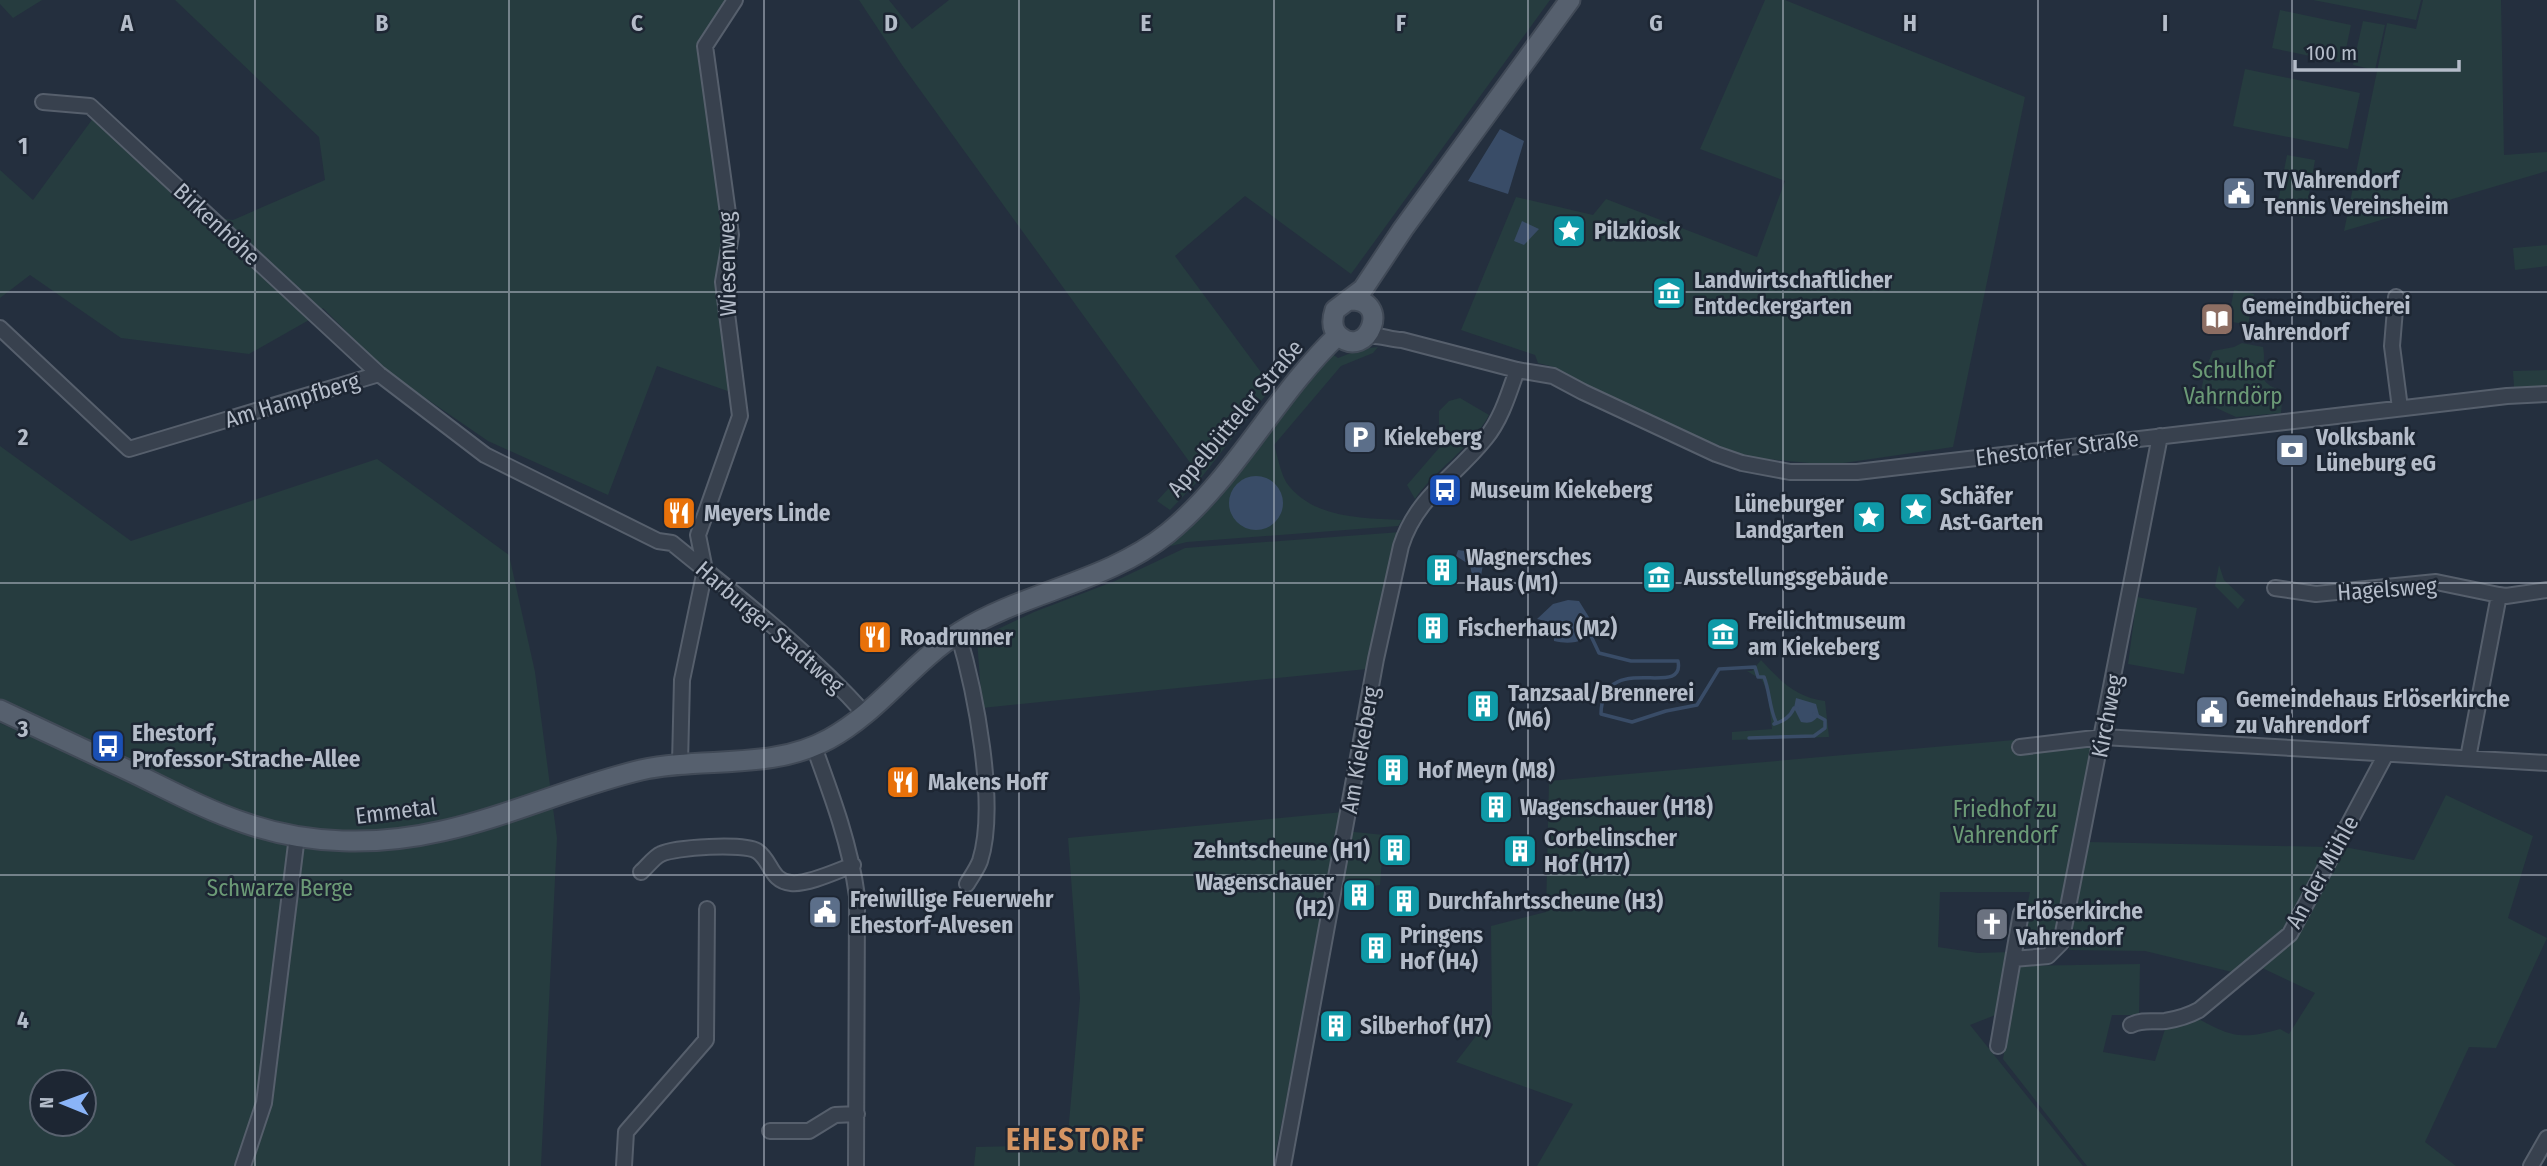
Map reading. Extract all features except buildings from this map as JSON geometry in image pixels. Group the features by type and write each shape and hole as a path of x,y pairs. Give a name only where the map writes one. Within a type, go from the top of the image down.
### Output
{"main road":[{"path":"1392,245 1370,299 1370,321 1352,341 1338,335 1333,325 1333,316 1339,306 1363,289 1392,245 1570,0"},
{"path":"1349,300 1360,301 1370,321"},
{"name":"Appelbütteler Straße","path":"814,747 865,714 929,655 958,633 996,613 1103,572 1166,534 1221,479 1294,384 1338,335"},
{"name":"Emmetal","path":"0,710 212,811 248,825 334,841 368,842 440,832 499,816 621,775 680,763 751,761 814,747"}],"street":[{"name":"Wiesenweg","path":"705,570 698,535 740,416 723,282 731,235 705,46 734,0"},
{"name":"Birkenhöhe","path":"43,102 90,106 379,374"},
{"path":"2396,297 2392,346 2400,408"},
{"name":"Ehestorfer Straße","path":"1370,321 1402,340 1517,370 1553,376 1716,454 1742,463 1790,472 1857,472 2510,395 2547,394"},
{"name":"Am Hampfberg","path":"0,328 129,449 379,374 485,455 659,541 672,542"},
{"name":"Am Kiekeberg","path":"1283,1166 1376,659 1401,546 1407,529 1424,502 1486,439 1502,410 1517,370"},
{"name":"Kirchweg","path":"2013,959 2048,956 2061,943 2160,436"},
{"name":"Harburger Stadtweg","path":"672,542 834,680 865,714"},
{"path":"680,763 682,680 705,570"},
{"name":"Hagelsweg","path":"2275,588 2316,594 2436,582 2506,596 2547,590"},
{"path":"2468,758 2499,595"},
{"path":"958,633 981,742 985,780 986,825 983,845 979,862 967,884"},
{"path":"2020,747 2103,737 2547,763"},
{"path":"814,747 843,828 853,865 857,895 856,1166"},
{"name":"An der Mühle","path":"2131,1024 2140,1020 2165,1021 2186,1017 2199,1010 2290,934 2386,754"},
{"path":"243,1166 264,1103 297,836"},
{"path":"641,872 661,854 708,847 743,847 757,851 774,876 783,882 794,884 853,865"},
{"path":"624,1166 626,1132 706,1040 707,909"},
{"path":"1998,1046 2021,913"},
{"path":"770,1130 809,1131 835,1115 857,1114"},
{"path":"2531,1166 2547,1138"}],"green space":[{"path":"0,0 42,0 13,18 0,4"},
{"path":"175,0 726,0 701,39 728,230 720,277 736,394 657,366 608,495 488,441 386,371 323,308 309,320 249,354 121,338 30,275 0,298 0,170 33,200 94,117 204,216 233,220 325,180 319,137"},
{"path":"859,0 889,0 912,29 949,0 1550,0 1351,274 1245,196 1175,256 1272,387 1201,478 1170,510 1157,501 1191,464 902,65"},
{"path":"1765,0 1785,0 2025,97 1953,447 1830,465 1747,457 1685,432 1558,373 1554,367 1538,363 1535,355 1461,330 1516,197 1593,215 1606,199 1757,257 1785,181 1700,149"},
{"path":"2313,0 2421,0 2416,20"},
{"path":"2423,0 2501,0 2504,155 2547,152 2547,171 2344,231 2387,23 2416,29"},
{"path":"2280,10 2351,25 2343,63 2272,48"},
{"path":"2363,21 2385,25 2375,70 2353,65"},
{"path":"2245,69 2360,93 2348,149 2233,126"},
{"path":"2287,155 2315,160 2305,218 2276,212"},
{"path":"2547,245 2547,266 2515,270 2513,248"},
{"path":"2234,290 2254,294 2248,325 2228,321"},
{"name":"Schulhof Vahrndörp","path":"2242,343 2263,347 2264,379 2283,391 2281,413 2236,417 2199,400 2213,351"},
{"path":"1378,347 1373,353 1341,366 1274,445 1284,477 1300,497 1341,515 1402,520 1398,526 1187,542 1171,546 1168,539 1332,354 1338,358 1361,349"},
{"path":"2547,370 2547,386 2514,387 2513,371"},
{"path":"1460,398 1489,415 1473,438 1415,499 1407,485 1439,448 1439,411 1449,401"},
{"name":"Schwarze Berge","path":"0,446 131,541 377,459 509,555 535,672 557,838 541,1166 0,1166 0,723 47,744 54,726 0,701"},
{"path":"1401,532 1389,569 1367,669 982,708 977,639 1034,612 1115,581 1185,548"},
{"path":"2219,565 2224,580 2245,600 2238,609 2215,586"},
{"path":"2137,597 2197,608 2184,674 2128,664"},
{"path":"1761,660 1797,692 1825,701 1829,737 1732,740 1732,732 1772,729 1768,694 1762,680 1747,671 1752,671"},
{"name":"Friedhof zu Vahrendorf","path":"2014,740 2015,751 2092,745 2054,941 2019,944 2030,892 1940,892 1938,947 1978,953 2010,952 2003,1012 1970,1025 2083,1166 1537,1166 1573,1104 1456,1062 1492,1015 1491,926 1546,912 1549,781"},
{"path":"2446,795 2533,836 2508,918 2547,938 2496,1048 2469,1047 2425,1142 2456,1166 2087,1166 2003,1059 2019,966 2140,964 2139,1015 2112,1015 2103,1052 2155,1061 2166,1026 2195,1017 2236,1035 2255,1035 2280,1029 2289,1034 2315,993 2258,966 2294,937 2344,847 2414,860"},
{"path":"1343,812 1273,1166 974,1166 976,1147 1067,1145 1080,998 1068,838"},
{"path":"1344,831 1384,835 1380,885 1332,892"},
{"path":"2089,842 2328,847 2284,931 2232,972 2145,951 2069,950"}],"water":[{"path":"1500,129 1524,141 1508,194 1468,181"},
{"path":"1522,221 1539,229 1524,245 1514,241"},
{"path":"1256,476 1275,484 1283,503 1275,522 1256,530 1237,522 1229,503 1237,484"},
{"path":"1458,550 1474,553 1481,559 1479,585 1473,580 1470,565 1456,556"},
{"path":"1568,600 1579,601 1597,630 1577,642 1554,641 1553,623 1537,619 1553,604"},
{"path":"1796,698 1816,704 1819,715 1809,723 1801,722 1794,708"}],"waterway":[{"path":"1591,636 1599,653 1631,661 1678,661 1677,672 1669,677 1628,679 1615,684 1605,694 1601,714 1632,722 1697,705 1719,669 1755,667 1758,677 1764,677 1776,722 1774,724 1781,722 1794,708 1797,709"},
{"path":"1749,738 1814,736 1825,728 1825,720 1814,714"}],"place":[{"name":"TV Vahrendorf Tennis Vereinsheim","path":"2239,193"},
{"name":"Pilzkiosk","path":"1569,231"},
{"name":"Landwirtschaftlicher Entdeckergarten","path":"1669,293"},
{"name":"Gemeindbücherei Vahrendorf","path":"2217,319"},
{"name":"Kiekeberg","path":"1360,437"},
{"name":"Volksbank Lüneburg eG","path":"2292,450"},
{"name":"Museum Kiekeberg","path":"1445,490"},
{"name":"Schäfer Ast-Garten","path":"1916,509"},
{"name":"Meyers Linde","path":"679,513"},
{"name":"Lüneburger Landgarten","path":"1869,517"},
{"name":"Wagnersches Haus (M1)","path":"1442,570"},
{"name":"Ausstellungsgebäude","path":"1659,577"},
{"name":"Fischerhaus (M2)","path":"1433,628"},
{"name":"Freilichtmuseum am Kiekeberg","path":"1723,634"},
{"name":"Roadrunner","path":"875,637"},
{"name":"Tanzsaal/Brennerei (M6)","path":"1483,706"},
{"name":"Gemeindehaus Erlöserkirche zu Vahrendorf","path":"2212,712"},
{"name":"Ehestorf, Professor-Strache-Allee","path":"108,746"},
{"name":"Hof Meyn (M8)","path":"1393,770"},
{"name":"Makens Hoff","path":"903,782"},
{"name":"Wagenschauer (H18)","path":"1496,807"},
{"name":"Zehntscheune (H1)","path":"1395,850"},
{"name":"Corbelinscher Hof (H17)","path":"1520,851"},
{"name":"Wagenschauer (H2)","path":"1359,895"},
{"name":"Durchfahrtsscheune (H3)","path":"1404,901"},
{"name":"Freiwillige Feuerwehr Ehestorf-Alvesen","path":"825,912"},
{"name":"Erlöserkirche Vahrendorf","path":"1992,924"},
{"name":"Pringens Hof (H4)","path":"1376,948"},
{"name":"Silberhof (H7)","path":"1336,1026"}],"district":[{"name":"EHESTORF","path":"1076,1140"}]}
